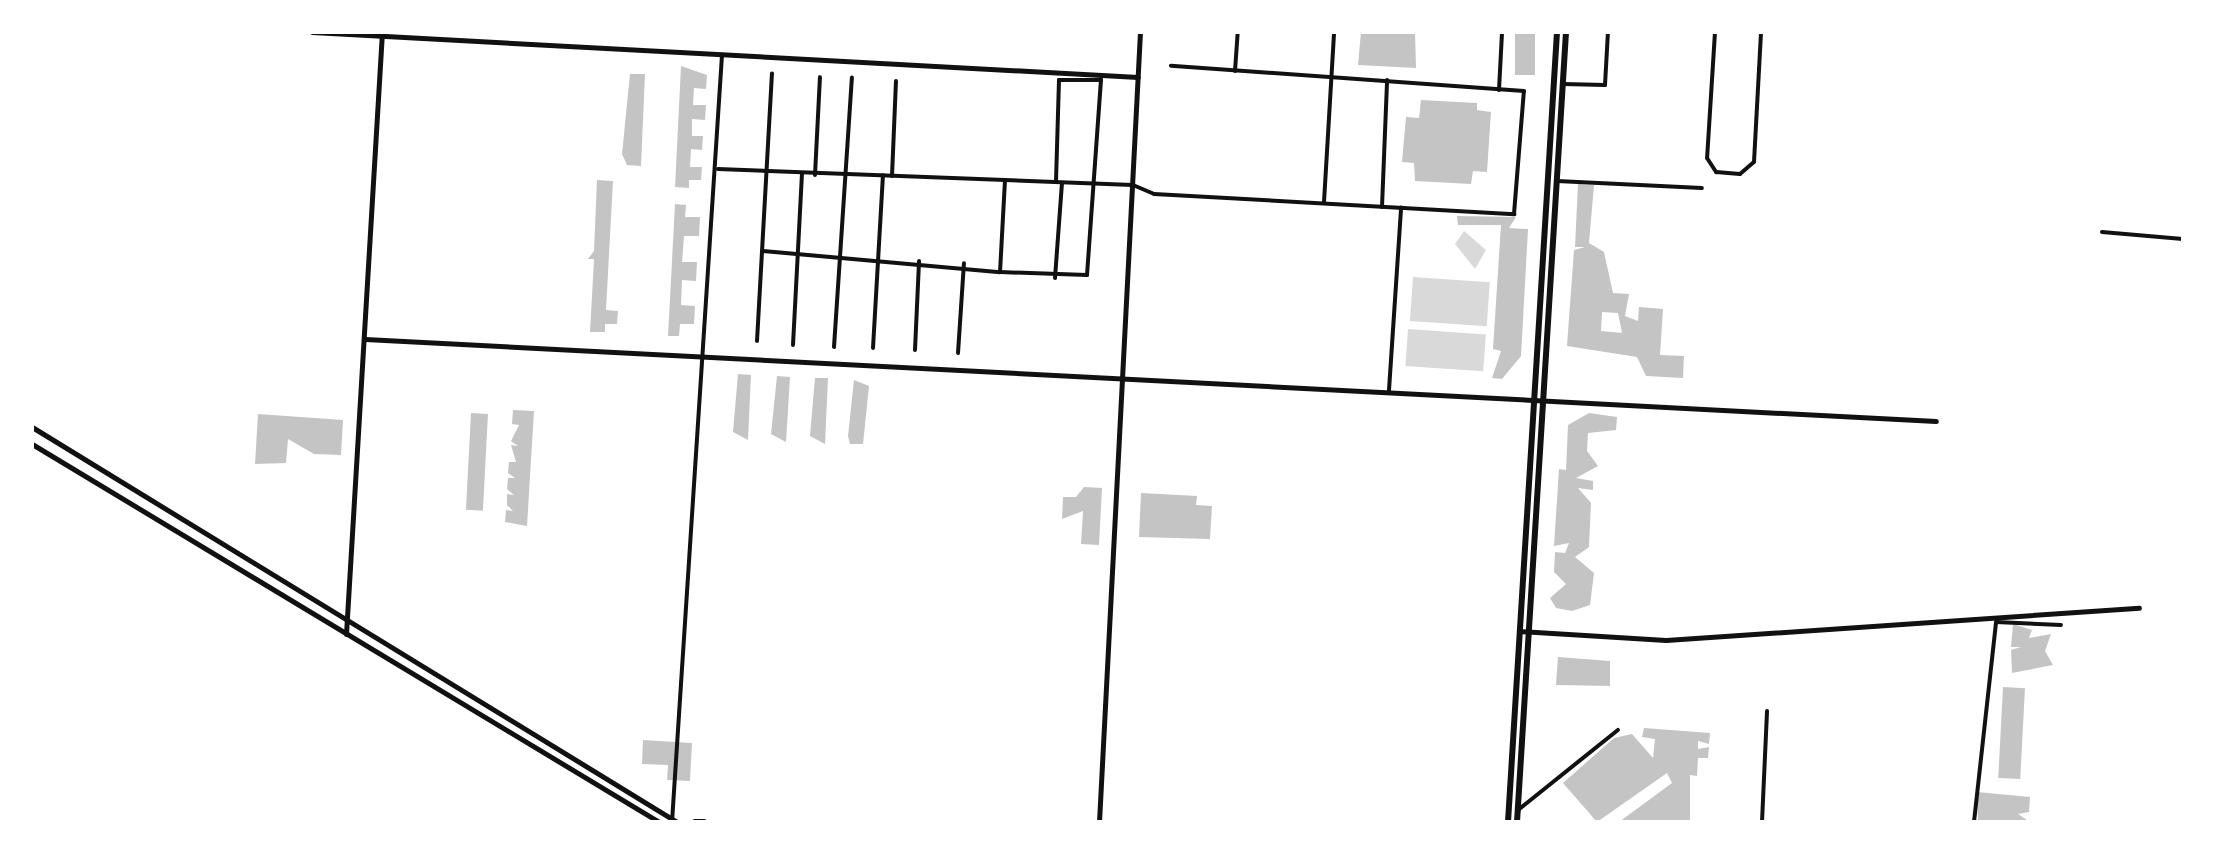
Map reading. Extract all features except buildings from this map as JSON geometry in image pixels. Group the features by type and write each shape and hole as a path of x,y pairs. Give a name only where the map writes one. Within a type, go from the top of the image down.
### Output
{"main road":[{"path":"1508,822 1557,32"},
{"path":"1517,822 1566,32"},
{"path":"695,822 704,822"}],"street":[{"path":"312,32 1138,77"},
{"path":"1099,822 1140,32"},
{"path":"1235,71 1238,32"},
{"path":"1324,202 1334,32"},
{"path":"1499,90 1502,32"},
{"path":"1563,84 1605,85 1608,32"},
{"path":"1715,32 1707,158 1716,172 1740,174 1754,162 1761,32"},
{"path":"346,634 382,34"},
{"path":"32,427 674,821 708,354 722,55"},
{"path":"718,169 1133,185 1154,194 1514,214 1524,91 1171,66"},
{"path":"757,341 772,73"},
{"path":"815,175 820,77"},
{"path":"834,347 852,78"},
{"path":"763,251 964,263 1000,272 1055,278 1087,275 1101,80 1059,80 1055,278"},
{"path":"1382,207 1387,80"},
{"path":"892,176 896,81"},
{"path":"793,345 802,174"},
{"path":"873,348 883,175"},
{"path":"1000,272 1005,180"},
{"path":"1557,181 1702,188"},
{"path":"1389,390 1401,207"},
{"path":"2102,232 2183,239"},
{"path":"915,350 919,260"},
{"path":"958,353 964,263"},
{"path":"365,339 708,354 1936,421"},
{"path":"32,444 659,822"},
{"path":"1519,631 1666,640 2139,608"},
{"path":"1974,822 1996,622 2061,625"},
{"path":"1762,822 1767,711"},
{"path":"1518,810 1618,730"}],"shaded area":[{"path":"1464,231 1486,250 1475,269 1455,244"},
{"path":"1413,277 1490,282 1487,326 1410,321"},
{"path":"1408,329 1486,334 1483,371 1405,366"}]}
